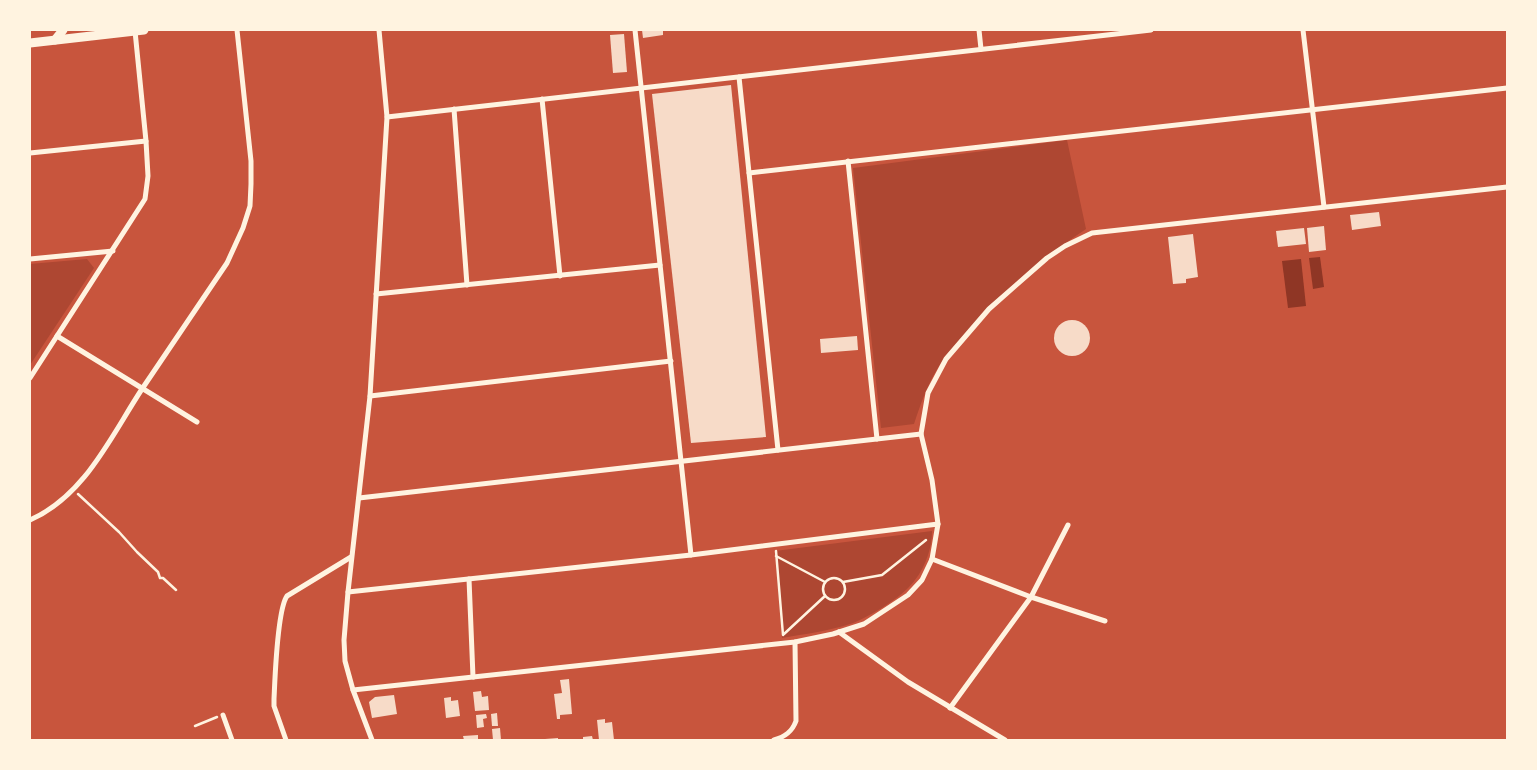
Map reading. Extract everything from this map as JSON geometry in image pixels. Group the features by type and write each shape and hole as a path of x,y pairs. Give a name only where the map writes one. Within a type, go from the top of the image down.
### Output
{"main road":[{"path":"55,40 63,30"},
{"path":"70,30 78,38"},
{"path":"30,43 139,30"}],"street":[{"path":"30,378 145,199 148,176 139,30"},
{"path":"30,520 54,506 74,490 90,469 228,263 243,228 250,206 252,184 237,30"},
{"path":"372,740 353,690 345,660 344,640 351,557 370,396 387,117 379,30"},
{"path":"636,30 691,555"},
{"path":"979,30 981,49"},
{"path":"387,117 1151,30"},
{"path":"1303,30 1324,207"},
{"path":"739,77 778,450"},
{"path":"749,172 1507,88"},
{"path":"542,99 560,276"},
{"path":"454,109 467,285"},
{"path":"30,153 146,141"},
{"path":"848,162 877,439"},
{"path":"353,690 795,642 864,624 904,599 922,580 932,559 938,524 932,480 921,434 928,393 946,359 989,309 1047,258 1065,246 1092,233 1507,187"},
{"path":"30,259 113,251"},
{"path":"376,294 660,265"},
{"path":"57,336 197,422"},
{"path":"370,396 671,361"},
{"path":"359,498 921,434"},
{"path":"348,592 691,555 938,524"},
{"path":"950,708 1031,597 1068,525"},
{"path":"286,740 274,706 279,631 284,601 287,596 351,557"},
{"path":"932,559 1031,597 1105,621"},
{"path":"468,579 473,677"},
{"path":"839,632 899,676 1005,740"},
{"path":"774,740 787,735 792,730 796,721 795,642"},
{"path":"223,715 232,740"}],"path":[{"path":"74,490 119,532 158,572 160,578 163,578 176,590"},
{"path":"825,582 834,578 843,582 882,575 930,536"},
{"path":"775,545 783,636 825,596"},
{"path":"776,556 825,582"},
{"path":"825,582 823,590 825,596 833,600 841,598 845,591 843,582"},
{"path":"195,726 206,721"}],"shaded area":[{"path":"1067,140 1086,229 1040,262 1012,286 957,342 932,377 914,424 881,428 853,168"},
{"path":"1320,257 1324,287 1313,289 1309,258"},
{"path":"87,259 94,268 30,365 30,264"},
{"path":"1301,259 1306,306 1288,308 1282,261"},
{"path":"932,531 928,554 918,575 904,592 890,603 850,624 782,638 775,551"}],"building":[{"path":"642,30 663,30 663,35 643,38"},
{"path":"624,34 627,72 613,73 610,35"},
{"path":"731,85 766,437 691,443 652,94"},
{"path":"1379,212 1381,226 1352,230 1350,215"},
{"path":"1324,226 1326,250 1309,252 1307,228"},
{"path":"1304,228 1306,244 1278,247 1276,231"},
{"path":"1193,234 1198,277 1186,279 1186,283 1173,284 1168,237"},
{"path":"1072,320 1079,321 1085,325 1089,331 1089,345 1085,351 1079,355 1072,356 1065,355 1059,351 1055,345 1054,338 1055,331 1059,325 1065,321"},
{"path":"857,336 858,350 821,353 820,339"},
{"path":"569,679 572,714 560,715 560,719 557,719 554,694 562,693 560,680"},
{"path":"481,691 482,697 488,696 489,710 475,711 473,692"},
{"path":"394,695 397,714 372,718 369,702 375,697"},
{"path":"451,697 451,701 458,700 460,716 446,718 444,698"},
{"path":"497,713 498,726 492,726 491,714"},
{"path":"486,714 487,718 483,719 484,727 477,728 476,715"},
{"path":"605,719 605,723 612,722 614,740 599,740 597,720"},
{"path":"500,728 501,740 493,740 492,729"},
{"path":"478,735 478,740 464,740 463,736"},
{"path":"592,736 593,740 583,740 583,737"},
{"path":"558,738 558,740 545,740 545,739"}]}
